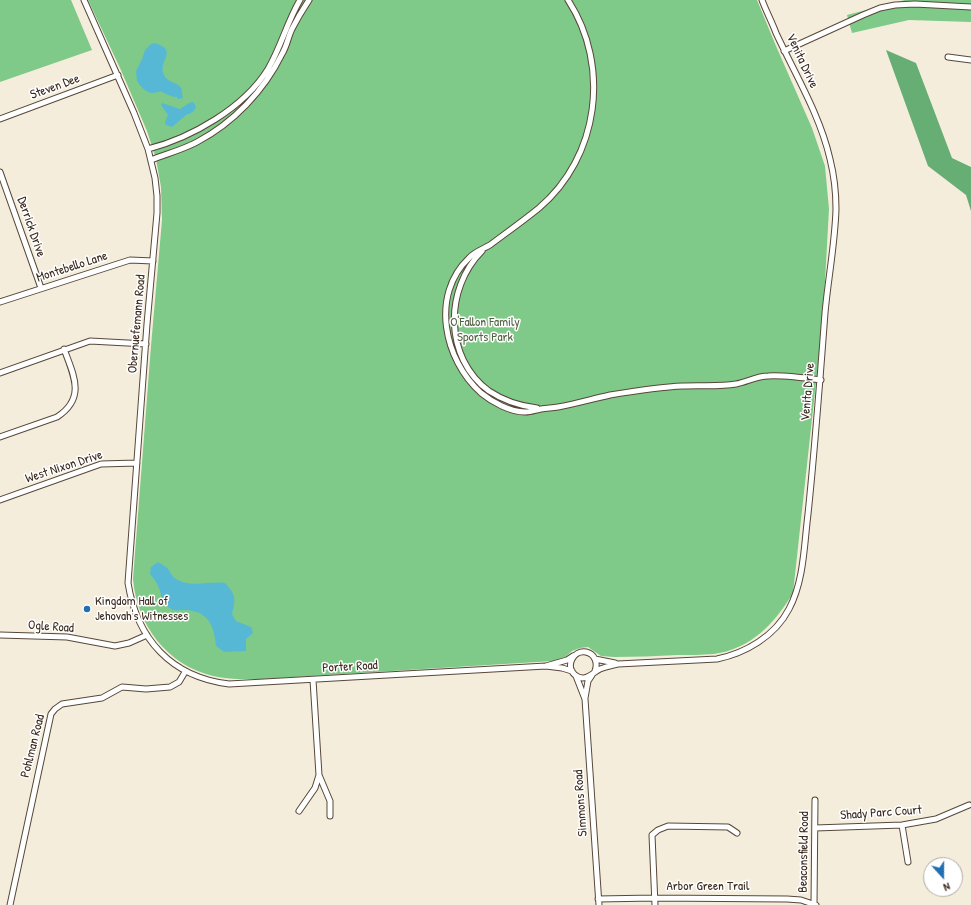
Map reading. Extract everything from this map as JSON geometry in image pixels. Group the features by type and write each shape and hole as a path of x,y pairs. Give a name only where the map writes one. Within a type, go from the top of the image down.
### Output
{"street":[{"name":"Obernuefemann Road","path":"84,0 118,75 148,149 155,178 157,213 128,583 131,600 137,617 146,635 162,655"},
{"path":"148,149 170,142 201,128 226,112 253,89 268,70 279,48 290,18 300,0"},
{"path":"151,160 185,148 209,136 242,109 260,89 276,67 292,29 309,0"},
{"path":"540,409 514,403 490,391 474,376 457,342 454,308 457,293 462,280 475,258 488,246 540,207 561,186 577,160 589,129 592,117 594,88 592,60 590,48 582,27 568,0"},
{"name":"Venita Drive","path":"595,659 618,664 717,659 731,656 759,642 782,621 797,592 801,574 821,380 836,209 834,183 825,139 762,0"},
{"path":"784,51 880,8 895,5 915,4 971,7"},
{"path":"948,57 971,60"},
{"name":"Steven Dee","path":"0,118 118,75"},
{"name":"Derrick Drive","path":"0,172 41,288"},
{"path":"488,246 470,256 458,270 452,285 446,312 449,343 456,361 467,378 484,395 503,406 523,412 531,412 606,396 650,389 736,384 767,376 821,380"},
{"name":"Montebello Lane","path":"0,302 130,260 153,261"},
{"path":"0,373 90,341 146,344"},
{"path":"0,437 57,417 72,404 76,388 64,350"},
{"name":"West Nixon Drive","path":"0,500 101,464 137,463"},
{"name":"Ogle Road","path":"0,635 67,637 115,646 129,643 146,635"},
{"path":"578,653 590,653 595,659 597,663 594,673 583,678 573,673 570,664 574,656 578,653"},
{"name":"Porter Road","path":"162,655 186,672 208,680 229,684 546,666 567,660 574,656"},
{"name":"Venita Drive","path":"594,673 618,664"},
{"name":"Porter Road","path":"546,666 573,673"},
{"name":"Pohlman Road","path":"10,905 51,714 62,704 102,698 122,687 146,689 170,687 178,682 186,672"},
{"name":"Simmons Road","path":"573,673 581,686 585,699"},
{"name":"Simmons Road","path":"594,673 588,681 585,699 599,905"},
{"path":"313,680 319,775 330,801 330,816"},
{"path":"299,811 315,788 319,775"},
{"name":"Beaconsfield Road","path":"815,800 815,905"},
{"name":"Shady Parc Court","path":"815,828 902,825 936,819 969,805"},
{"path":"902,825 908,862"},
{"path":"655,905 652,836 658,830 668,826 728,827 737,832"},
{"name":"Arbor Green Trail","path":"598,898 787,898 801,900 815,905"}],"green space":[{"path":"0,0 71,0 92,50 0,82"},
{"name":"O'Fallon Family Sports Park","path":"88,0 757,0 812,128 825,166 829,209 823,318 793,593 770,624 761,633 739,647 714,654 614,657 601,656 588,647 572,651 565,657 553,661 262,679 231,679 213,676 197,671 182,663 169,653 157,641 148,627 136,596 133,579 162,220 161,187 156,159 147,131 120,68"},
{"path":"905,0 971,0 971,22 909,20 852,33 847,15"},
{"path":"886,50 916,63 952,158 971,167 971,211 966,195 928,166"}],"water":[{"path":"154,43 166,49 167,53 163,65 164,75 168,80 181,88 183,98 178,99 177,97 162,92 149,92 137,81 136,71 145,50"},
{"path":"192,102 196,107 193,112 186,115 172,127 166,125 165,122 168,115 161,105 162,103 180,109"},
{"path":"158,562 167,568 174,578 182,582 194,584 225,583 234,597 232,614 236,621 251,627 253,633 246,639 246,651 224,652 216,646 214,632 208,620 204,616 193,611 173,610 162,602 159,587 150,574 151,567"}],"place":[{"name":"Kingdom Hall of Jehovah's Witnesses","path":"87,609"}]}
